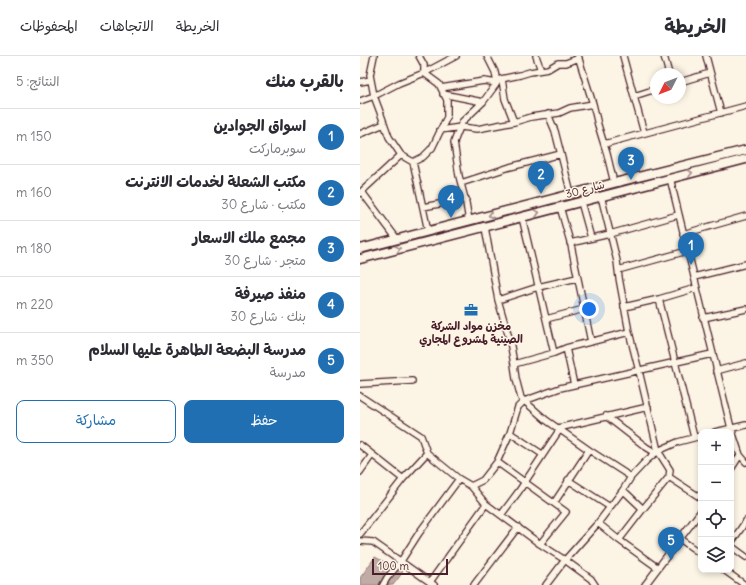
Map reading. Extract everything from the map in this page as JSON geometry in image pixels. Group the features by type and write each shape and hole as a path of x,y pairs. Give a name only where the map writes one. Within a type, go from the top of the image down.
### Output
{"street":[{"path":"374,56 370,75 374,96 389,137 401,155 413,162 428,231"},
{"path":"419,56 424,65 424,73"},
{"path":"360,101 374,96 399,82 424,73 456,56"},
{"path":"487,56 499,81 514,122"},
{"path":"536,56 541,70"},
{"path":"623,56 644,133"},
{"path":"664,56 667,68"},
{"path":"706,56 721,113"},
{"path":"442,91 484,81 499,81 548,69 558,63 566,63 578,57 593,104 614,183"},
{"path":"413,162 424,158 432,148 447,117 446,100 439,84 424,73"},
{"path":"686,80 710,73"},
{"path":"360,82 371,80"},
{"path":"469,221 454,142 462,122 483,102 499,81"},
{"path":"442,91 483,102"},
{"path":"634,96 650,91"},
{"path":"440,130 461,126 477,129 531,117 559,113 570,108 593,104"},
{"path":"604,144 746,106"},
{"path":"548,114 555,131 571,194"},
{"path":"360,134 384,124"},
{"name":"شارع 30","path":"360,249 746,150"},
{"path":"461,183 510,167 561,154"},
{"path":"397,239 361,192 401,155"},
{"name":"شارع 30","path":"360,259 746,159"},
{"path":"670,178 716,372 731,428 740,455 746,462"},
{"path":"601,196 617,261 629,332 648,407 657,452 670,470 670,477 619,540"},
{"path":"423,207 466,199"},
{"path":"581,202 591,238"},
{"path":"560,207 570,243 591,342"},
{"path":"570,243 610,234 678,215"},
{"path":"683,234 746,216"},
{"path":"522,217 554,353"},
{"path":"485,227 498,300 510,341 521,398 546,420 631,477"},
{"path":"618,270 687,251"},
{"path":"694,277 746,264"},
{"path":"498,300 538,287 578,278"},
{"path":"624,307 696,288"},
{"path":"659,299 694,437"},
{"path":"546,319 584,309"},
{"path":"703,318 746,309"},
{"path":"514,364 554,353 566,348 629,332"},
{"path":"566,348 574,385"},
{"path":"471,486 483,480 498,462 518,408 524,401 560,388 712,354"},
{"path":"716,372 746,364"},
{"path":"360,384 412,380"},
{"path":"360,396 421,436 427,453 471,486 486,504 540,544 566,560 591,579 595,585"},
{"path":"501,515 519,491 559,428 648,407"},
{"path":"606,416 646,447 657,452"},
{"path":"727,429 746,425"},
{"path":"510,433 542,454"},
{"path":"546,585 610,507 631,477 646,461 657,452 678,442 698,436"},
{"path":"360,445 404,479"},
{"path":"554,503 589,450"},
{"path":"360,534 427,453"},
{"path":"360,472 372,455"},
{"path":"733,465 740,455"},
{"path":"498,462 566,512 540,544"},
{"path":"670,477 698,496"},
{"path":"383,585 460,479"},
{"path":"568,480 610,507"},
{"path":"623,490 643,509"},
{"path":"360,541 373,542 432,584 486,504"},
{"path":"646,585 698,515"},
{"path":"734,539 746,521"},
{"path":"598,522 619,540 658,568"},
{"path":"474,585 518,527"},
{"path":"680,539 698,552"},
{"path":"734,547 746,557"},
{"path":"727,573 736,582 745,585"}],"shaded area":[{"path":"375,557 403,572 393,585 360,585 360,578"}],"place":[{"name":"مجمع ملك الاسعار","path":"631,180"},
{"name":"مكتب الشعلة لخدمات الانترنت","path":"541,194"},
{"name":"منفذ صيرفة","path":"451,218"},
{"name":"اسواق الجوادين","path":"691,265"},
{"name":"مخزن مواد الشركة الصينية لمشروع المجاري","path":"471,310"},
{"name":"مدرسة البضعة الطاهرة عليها السلام","path":"671,560"}]}
